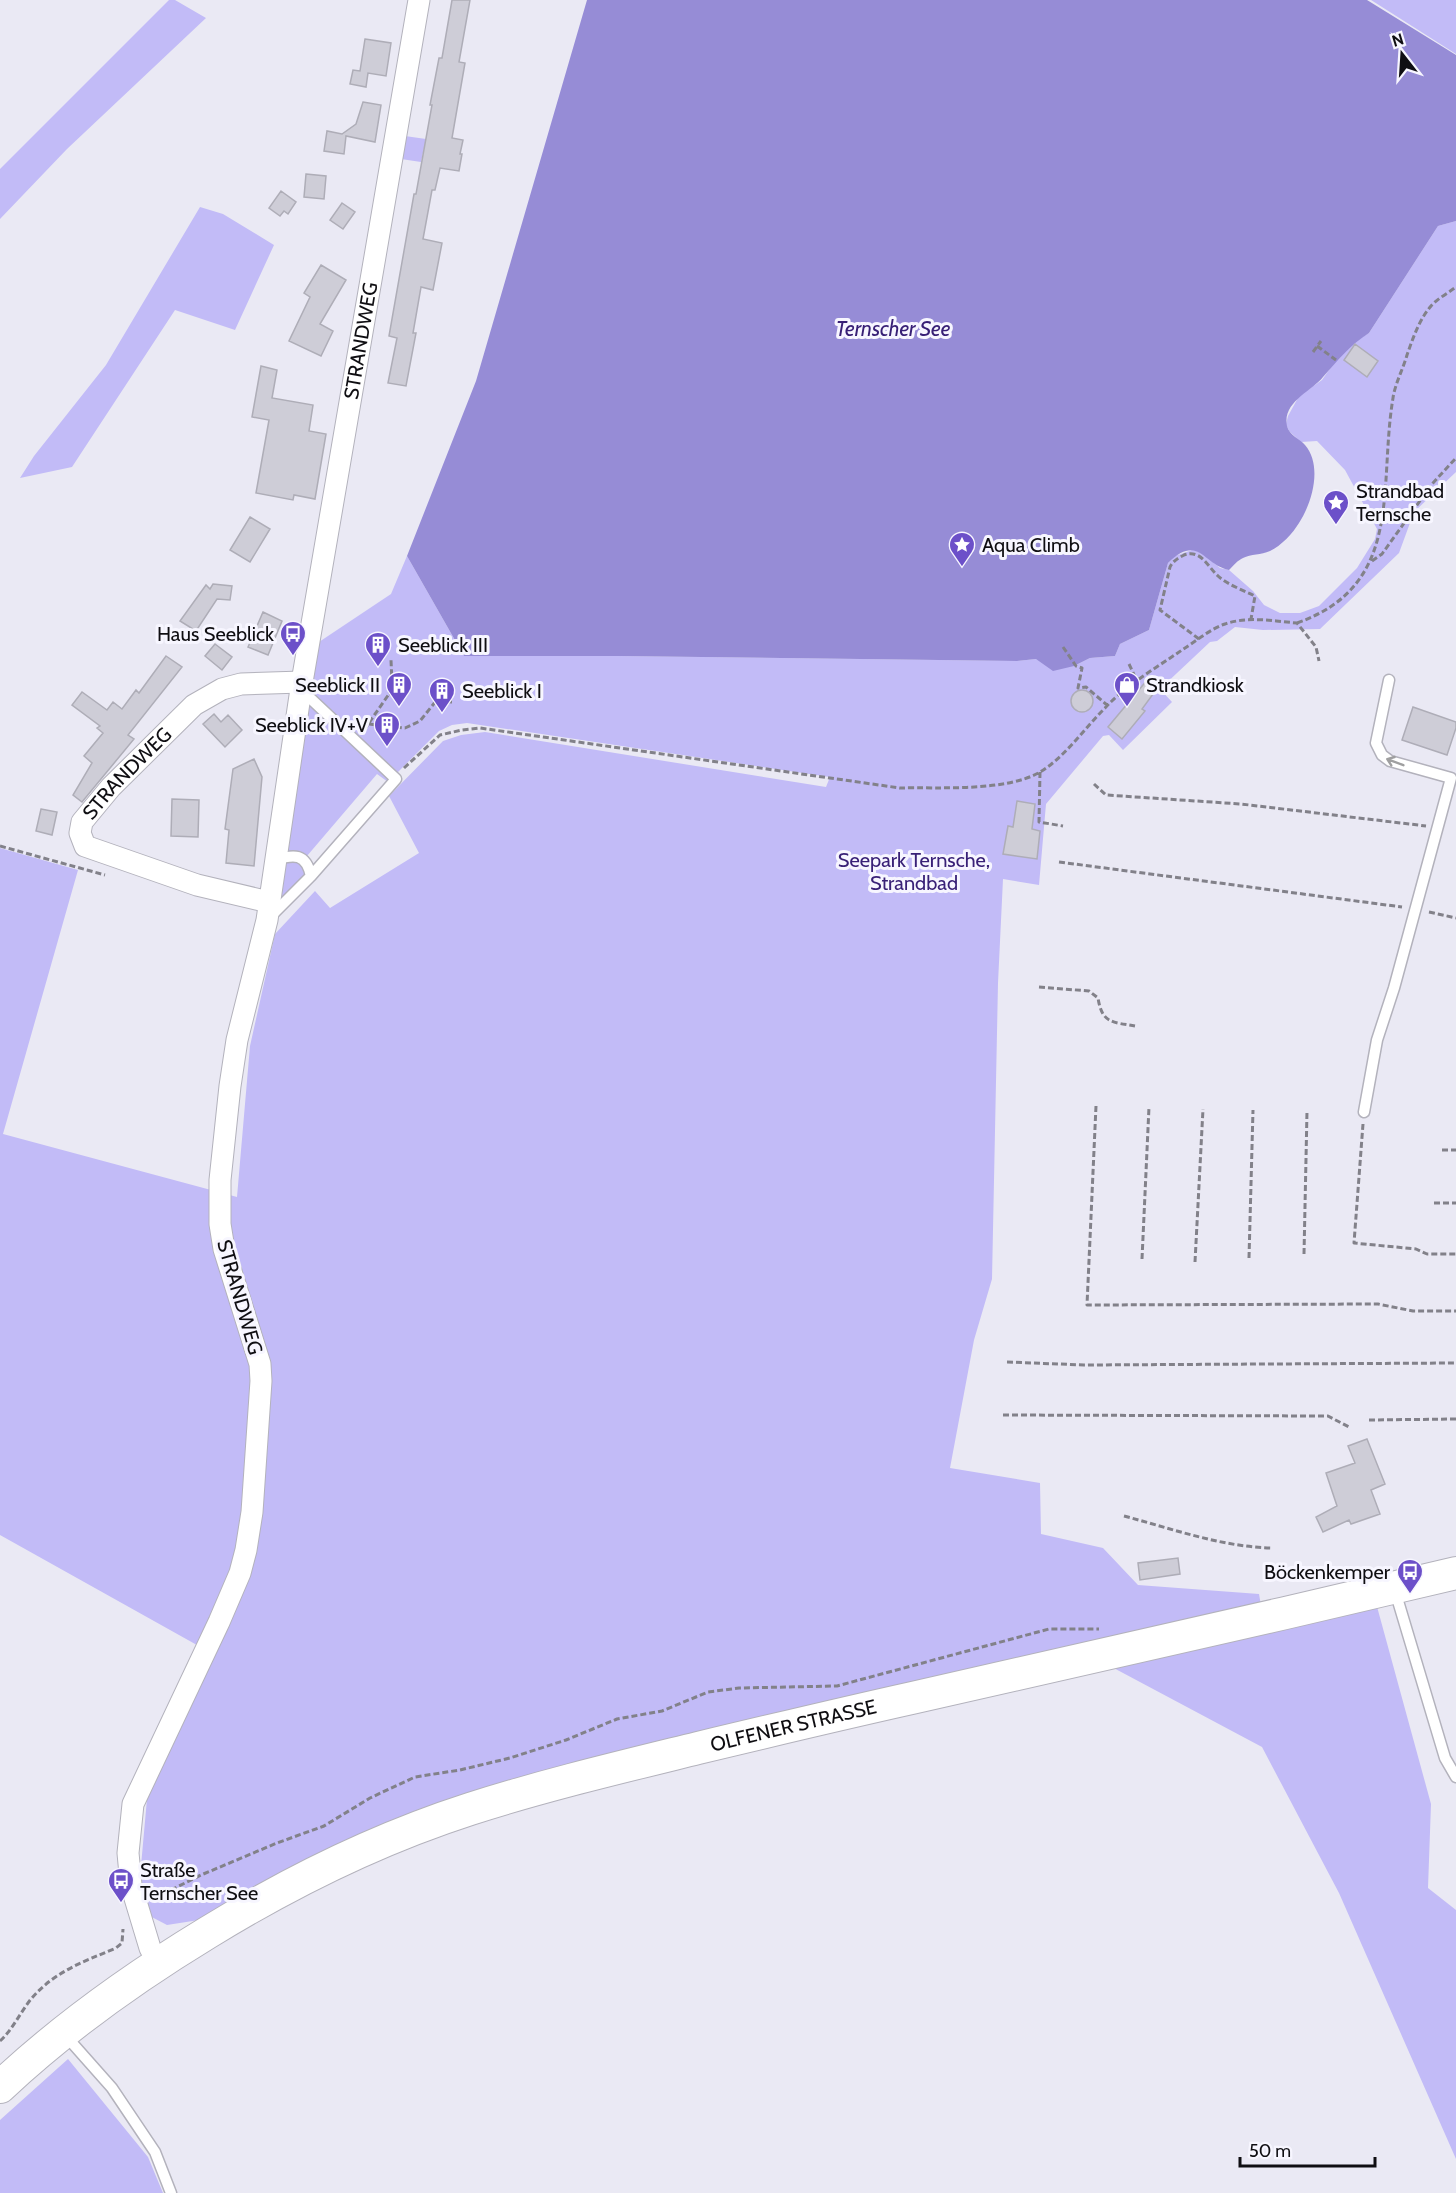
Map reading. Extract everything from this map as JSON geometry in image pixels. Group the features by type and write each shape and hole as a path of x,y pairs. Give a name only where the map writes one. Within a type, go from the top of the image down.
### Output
{"main road":[{"name":"OLFENER STRASSE","path":"0,2087 62,2032 158,1962 257,1902 305,1876 357,1853 467,1810 587,1775 871,1707 1456,1573"}],"street":[{"name":"STRANDWEG","path":"136,1907 130,1885 128,1853 133,1804 240,1573 252,1512 261,1402 261,1372 253,1339 224,1249 220,1224 220,1180 230,1086 237,1040 268,911 301,689 419,0"},
{"name":"STRANDWEG","path":"268,911 85,846 80,833 82,822 111,787 194,705 222,689 241,684 301,689"},
{"path":"136,1907 150,1948 158,1962"}],"lane":[{"path":"1364,1112 1377,1040 1394,988 1451,778 1390,761 1382,755 1376,743 1389,680"},
{"path":"268,911 311,876 396,779 301,689"},
{"path":"275,860 288,856 299,857 309,864 311,876"},
{"path":"1394,1587 1445,1758 1456,1777"},
{"path":"62,2032 118,2097 155,2152 171,2193"}],"path":[{"path":"396,779 407,764 440,735 462,729 480,728 900,788 1000,784 1022,780 1040,772 1063,753 1107,705 1137,681 1199,639 1224,624 1251,619 1297,623 1318,616 1359,580 1371,562 1384,513 1393,397 1416,330 1431,306 1456,287"},
{"path":"1313,352 1320,341"},
{"path":"1317,346 1336,360"},
{"path":"1371,562 1382,554 1432,484 1456,458"},
{"path":"1199,639 1160,610 1170,567 1182,556 1192,553 1200,556 1218,576 1255,596 1251,619"},
{"path":"1297,623 1317,647 1318,661"},
{"path":"1063,647 1076,666 1082,668 1078,688 1086,687 1107,705"},
{"path":"354,740 369,724 389,694 392,683 391,660"},
{"path":"1129,664 1137,681"},
{"path":"389,694 407,688"},
{"path":"369,724 405,728 420,721 436,701 452,702"},
{"path":"1040,772 1039,822 1063,826"},
{"path":"1094,784 1106,795 1241,804 1438,827"},
{"path":"1059,862 1415,909 1456,918"},
{"path":"1039,987 1089,991 1098,998 1100,1012 1109,1021 1135,1026"},
{"path":"1096,1106 1087,1305 1378,1304 1413,1311 1456,1311"},
{"path":"1143,1259 1149,1107"},
{"path":"1195,1262 1203,1108"},
{"path":"1249,1258 1252,1110"},
{"path":"1304,1254 1307,1111"},
{"path":"1364,1112 1354,1243 1408,1247 1427,1254 1456,1254"},
{"path":"1442,1150 1456,1150"},
{"path":"1434,1203 1456,1203"},
{"path":"1006,1362 1084,1365 1456,1363"},
{"path":"1003,1415 1328,1416 1349,1427"},
{"path":"1369,1420 1456,1419"},
{"path":"1124,1516 1226,1544 1250,1548 1272,1548"},
{"path":"0,2041 31,2000 47,1984 66,1969 116,1948 122,1943 123,1914 136,1907"}],"green space":[{"path":"169,0 175,0 206,18 67,149 0,219 0,169"},
{"path":"1371,0 1456,0 1456,54"},
{"path":"405,136 426,139 421,162 401,159"},
{"path":"200,207 223,214 274,245 235,330 175,310 72,467 20,478 34,456 106,365"},
{"name":"Seepark Ternsche, Strandbad","path":"1456,221 1456,472 1414,512 1399,553 1320,629 1263,630 1235,627 1217,641 1210,642 1160,689 1172,702 1123,750 1109,735 1103,736 1046,804 1039,885 1003,879 998,983 992,1279 974,1340 950,1468 1040,1483 1041,1534 1103,1548 1138,1585 1259,1594 1262,1611 843,1697 585,1765 199,1920 167,1925 146,1914 139,1888 147,1799 213,1654 0,1535 0,848 78,870 3,1134 237,1197 250,1046 275,934 315,891 330,908 419,853 389,796 443,741 461,735 485,732 826,787 830,777 467,723 452,725 439,731 388,782 377,774 301,863 308,873 281,901 277,901 316,644 391,594 407,556 464,656 1017,661 1036,659 1074,666 1090,658 1115,656 1120,644 1149,630 1168,563 1175,556 1192,550 1201,552 1220,568 1229,570 1253,591 1264,605 1280,613 1300,613 1319,606 1357,568 1375,539 1377,529 1345,470 1317,441 1301,442 1289,431 1286,424 1288,416 1299,396 1322,380 1336,360 1356,341 1369,333 1438,226"},
{"path":"1373,1592 1431,1804 1428,1888 1456,1910 1456,2159 1339,1893 1262,1747 1093,1657"},
{"path":"68,2059 148,2157 163,2193 0,2193 0,2120"}],"water":[{"name":"Ternscher See","path":"587,0 1367,0 1456,55 1456,221 1438,226 1369,333 1350,348 1289,410 1288,429 1305,445 1313,463 1314,474 1314,484 1308,505 1293,531 1274,549 1243,558 1229,570 1194,551 1178,554 1168,563 1149,630 1120,644 1115,656 1090,658 1074,666 1053,671 1036,659 1017,661 464,656 407,556 476,381"}],"building":[{"path":"452,0 470,0 459,62 465,63 452,138 463,140 460,154 462,154 459,171 440,168 435,190 432,190 423,239 442,243 433,290 421,287 413,333 416,333 406,386 388,383 397,338 389,336 432,105 430,105 439,58 442,58"},
{"path":"365,39 391,43 386,76 368,73 366,87 350,84 353,70 360,71"},
{"path":"363,102 381,105 375,142 346,136 344,154 324,151 327,131 342,134 356,124"},
{"path":"306,174 326,176 324,199 304,197"},
{"path":"281,191 296,202 288,214 284,211 280,216 269,208"},
{"path":"342,203 355,212 343,229 330,220"},
{"path":"321,265 346,280 320,324 333,331 321,356 289,341 310,297 304,293"},
{"path":"1355,344 1378,361 1367,377 1344,360"},
{"path":"261,366 277,370 272,398 313,405 309,431 326,434 315,499 294,495 293,500 256,493 269,420 252,417"},
{"path":"250,517 270,529 250,562 230,550"},
{"path":"213,584 232,586 230,600 217,599 196,631 180,621 206,585 210,589"},
{"path":"263,612 282,621 268,655 248,647"},
{"path":"215,644 232,657 222,670 205,656"},
{"path":"166,656 182,667 128,735 134,739 82,802 73,795 92,763 84,756 103,733 97,728 100,726 72,705 82,692 107,710 113,702 122,709 136,690 139,693"},
{"path":"1148,679 1156,690 1142,709 1145,711 1122,739 1108,727"},
{"path":"1082,690 1090,693 1093,701 1090,709 1082,712 1074,709 1071,701 1074,693"},
{"path":"1413,707 1456,722 1447,755 1402,740"},
{"path":"214,714 221,722 228,715 242,730 225,747 203,724"},
{"path":"254,759 262,777 254,866 226,863 229,830 225,829 233,769"},
{"path":"172,799 199,800 198,837 171,836"},
{"path":"1017,801 1035,804 1032,829 1040,831 1037,859 1003,854 1008,826 1013,827"},
{"path":"41,809 57,812 52,835 36,831"},
{"path":"1367,1439 1385,1484 1371,1490 1380,1514 1351,1524 1349,1520 1323,1532 1316,1517 1337,1506 1326,1473 1355,1463 1348,1446"},
{"path":"1178,1558 1180,1574 1140,1580 1138,1563"}],"place":[{"name":"Strandbad Ternsche","path":"1336,526"},
{"name":"Aqua Climb","path":"962,568"},
{"name":"Haus Seeblick","path":"293,657"},
{"name":"Seeblick III","path":"378,668"},
{"name":"Seeblick II","path":"399,708"},
{"name":"Strandkiosk","path":"1127,708"},
{"name":"Seeblick I","path":"442,714"},
{"name":"Seeblick IV+V","path":"387,748"},
{"name":"Böckenkemper","path":"1410,1595"},
{"name":"Straße Ternscher See","path":"121,1904"}]}
